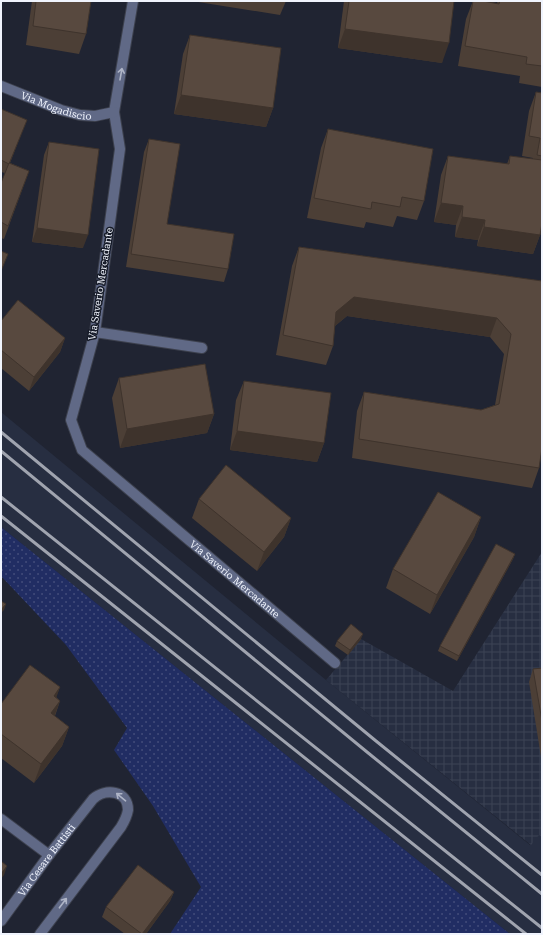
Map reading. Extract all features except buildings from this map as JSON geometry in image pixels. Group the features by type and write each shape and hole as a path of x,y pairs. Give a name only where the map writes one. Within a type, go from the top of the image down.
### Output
{"street":[{"name":"Via Saverio Mercadante","path":"133,1 114,112 120,149 95,332 71,420 82,450 335,663"},
{"name":"Via Mogadiscio","path":"1,86 61,110 80,115 96,116 114,112"},
{"path":"95,332 202,348"},
{"name":"Via Cesare Battisti","path":"1,921 93,799 97,795 106,792 120,794 125,799 128,810 121,828 40,934"},
{"path":"1,819 50,855"}],"shaded area":[{"path":"1,412 326,680 530,845 539,834 542,837 542,934 510,934 1,527"},
{"path":"1,527 510,934 170,934 201,887 153,806 114,750 127,728 66,645 1,576"},
{"path":"542,552 542,837 539,835 531,845 326,680 361,639 453,691"}],"railway":[{"path":"1,432 376,741 542,875"},
{"path":"1,451 542,894"},
{"path":"1,497 542,928"},
{"path":"1,516 526,934"}]}
